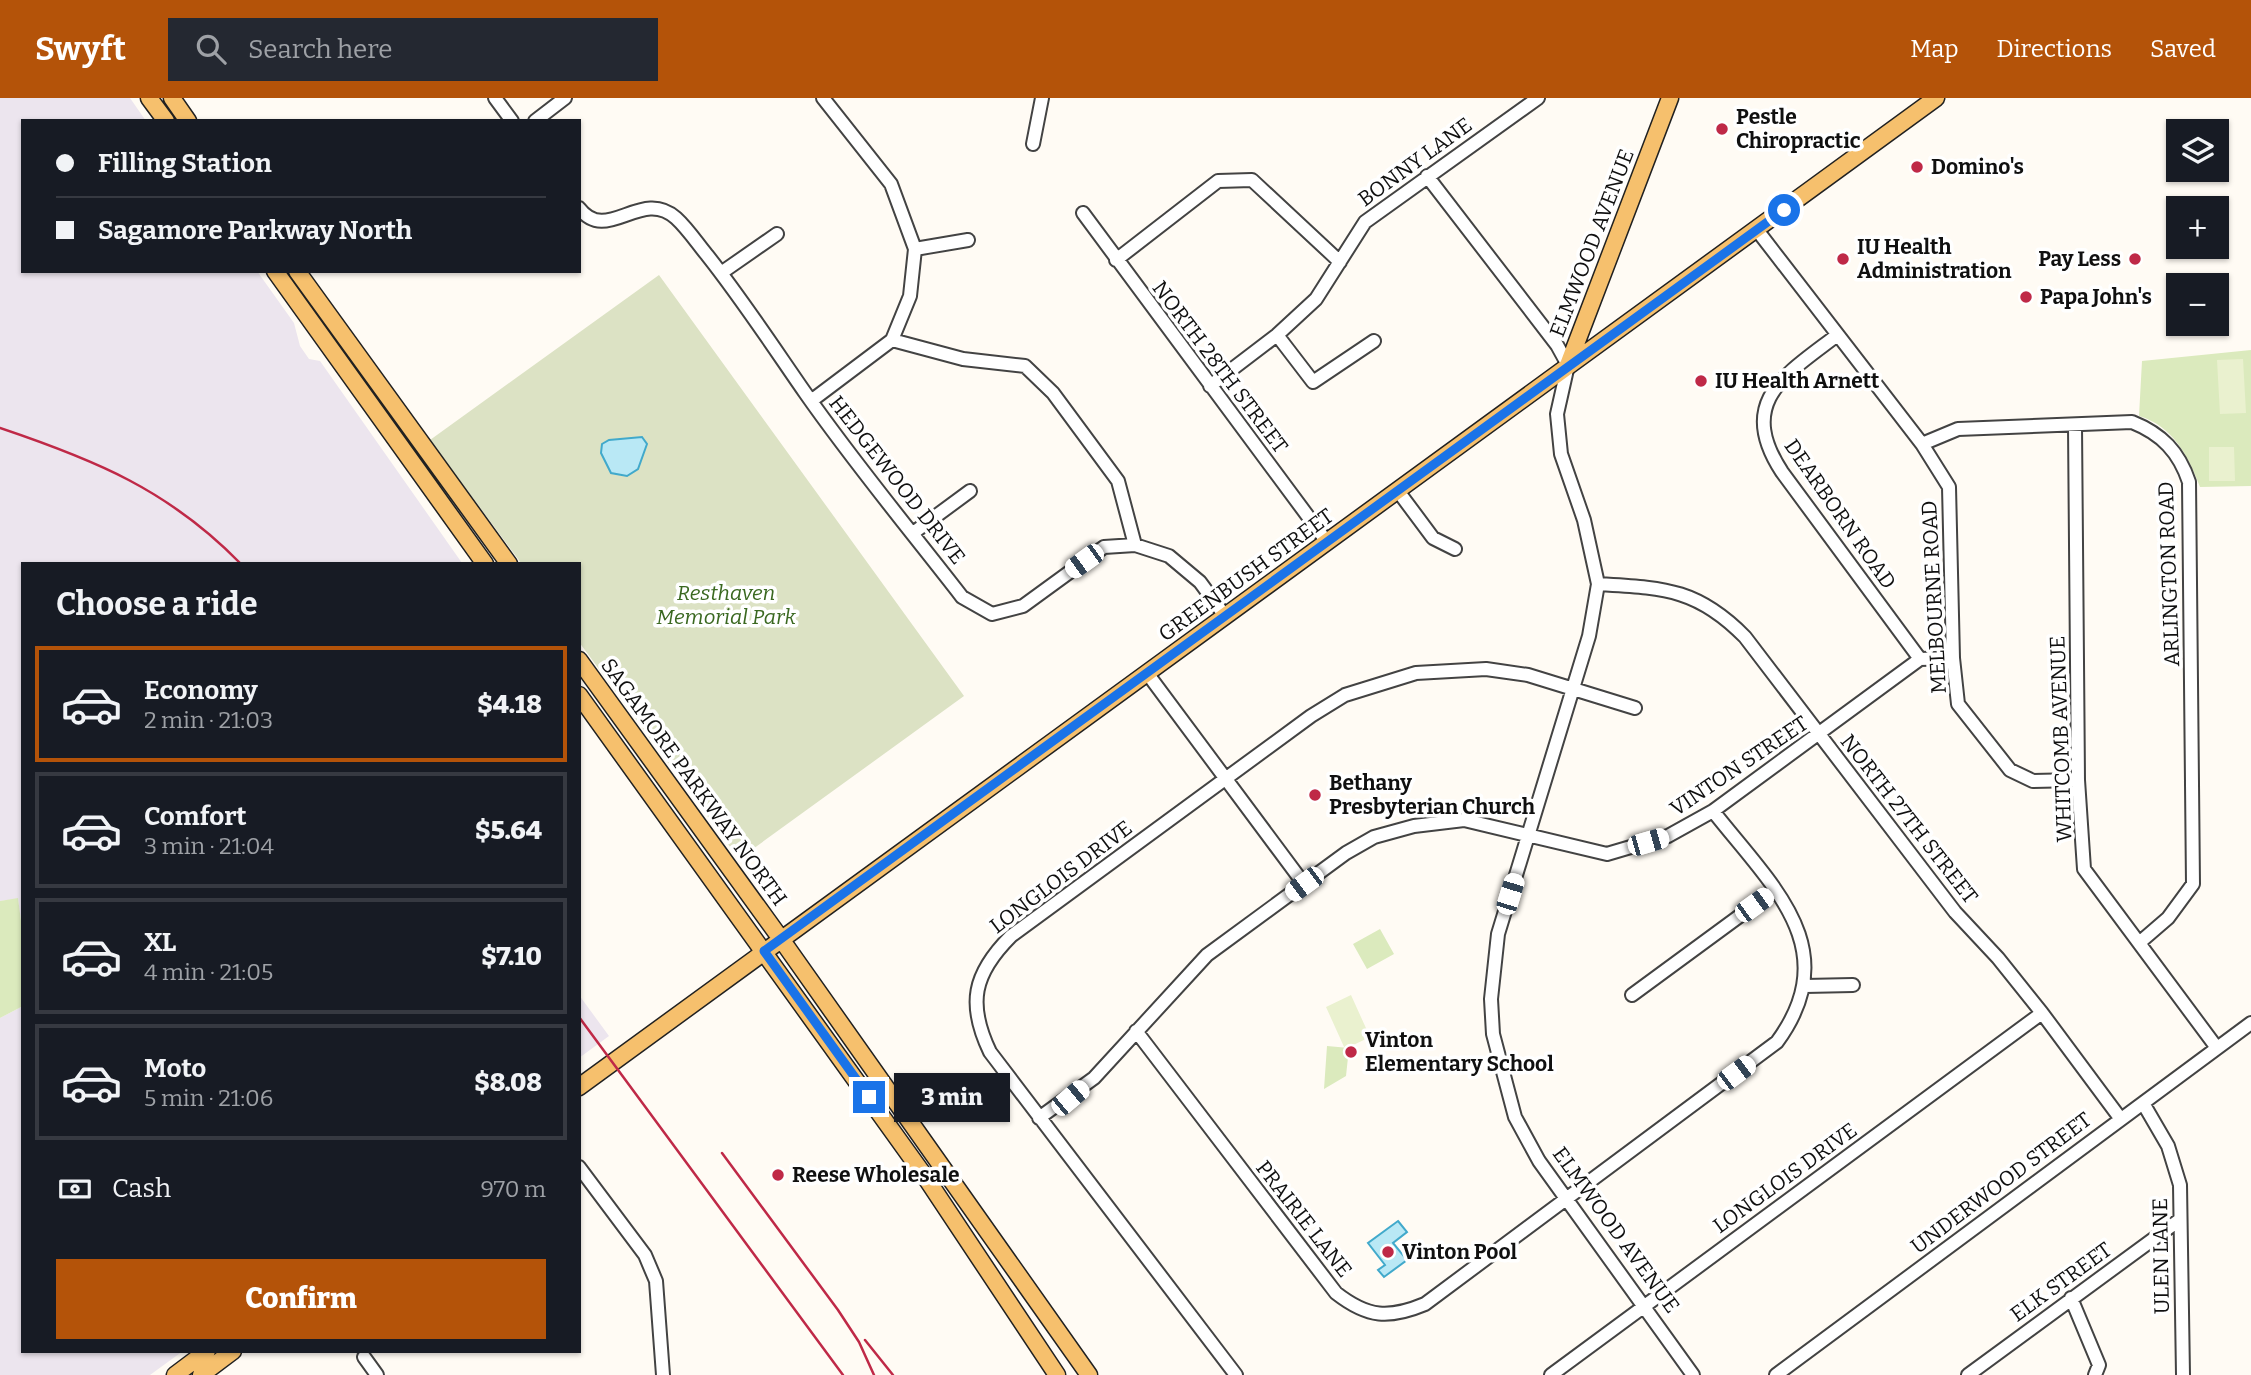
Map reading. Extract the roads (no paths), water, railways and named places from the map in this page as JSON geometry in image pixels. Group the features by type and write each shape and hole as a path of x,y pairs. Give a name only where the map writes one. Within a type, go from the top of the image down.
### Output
{"main road":[{"path":"149,98 165,119"},
{"path":"172,98 187,119"},
{"name":"ELMWOOD AVENUE","path":"1568,365 1670,98"},
{"name":"GREENBUSH STREET","path":"581,1086 1937,98"},
{"path":"276,273 484,562"},
{"path":"299,273 508,562"},
{"name":"SAGAMORE PARKWAY NORTH","path":"581,663 781,939 1090,1375"},
{"name":"SAGAMORE PARKWAY NORTH","path":"581,698 926,1178 1057,1375"},
{"path":"174,1375 204,1353"},
{"path":"201,1375 230,1353"}],"street":[{"path":"495,98 511,119"},
{"path":"538,119 565,98"},
{"path":"811,401 892,340 910,296 915,249 891,184 823,98"},
{"path":"1033,144 1042,98"},
{"name":"BONNY LANE","path":"1210,386 1277,335 1317,299 1365,222 1538,98"},
{"path":"1427,176 1556,345 1568,365"},
{"path":"1116,260 1217,181 1252,180 1340,262"},
{"name":"HEDGEWOOD DRIVE","path":"581,209 601,221 612,221 643,208 666,212 681,223 721,272 811,401 962,597 992,614 1023,606 1104,547 1135,545 1169,556 1200,582 1225,616"},
{"name":"NORTH 28TH STREET","path":"1083,213 1327,542"},
{"name":"MELBOURNE ROAD","path":"1757,230 1836,336 1922,444 1949,487 1953,658 1958,704 2010,770 2033,781 2078,780"},
{"path":"721,272 777,234"},
{"path":"915,249 968,240"},
{"path":"1277,335 1313,382 1374,341"},
{"name":"DEARBORN ROAD","path":"1836,336 1781,378 1768,400 1764,425 1766,440 1782,472 1920,659"},
{"path":"892,340 963,359 1025,366 1053,393 1118,481 1135,545"},
{"name":"ELMWOOD AVENUE","path":"1568,365 1557,414 1561,454 1584,520 1598,584 1589,636 1498,934 1491,999 1493,1034 1515,1117 1565,1201 1693,1375"},
{"name":"ARLINGTON ROAD","path":"1922,444 1958,429 1999,425 2075,426 2132,422 2152,430 2182,461 2189,482 2193,884 2168,918 2139,943"},
{"name":"WHITCOMB AVENUE","path":"2075,426 2078,780 2084,869 2217,1048"},
{"path":"913,533 970,491"},
{"path":"1398,491 1433,537 1455,549"},
{"name":"NORTH 27TH STREET","path":"1598,584 1675,591 1705,603 1745,637 1955,912 1998,958 2120,1118"},
{"path":"1920,659 1953,658"},
{"name":"VINTON STREET","path":"1039,1118 1094,1078 1194,966 1304,884 1374,838 1414,826 1464,820 1528,838 1606,854 1668,836 1713,811 1920,659"},
{"name":"LONGLOIS DRIVE","path":"1236,1375 990,1052 977,1025 976,1001 981,977 994,953 1011,936 1311,716 1345,695 1416,673 1486,669 1528,675 1635,708"},
{"path":"1147,673 1304,884"},
{"name":"PRAIRIE LANE","path":"1136,1031 1336,1293 1356,1309 1380,1314 1404,1313 1425,1304 1777,1042 1798,1012 1805,986 1803,943 1794,920 1775,890 1713,811"},
{"path":"1632,995 1775,890"},
{"path":"1805,986 1853,985"},
{"name":"LONGLOIS DRIVE","path":"1551,1375 2042,1013"},
{"name":"UNDERWOOD STREET","path":"1776,1375 2251,1023"},
{"name":"ULEN LANE","path":"2143,1103 2168,1146 2180,1185 2178,1221 2183,1375"},
{"path":"581,1170 645,1255 656,1281 663,1375"},
{"path":"581,1188 590,1181"},
{"name":"ELK STREET","path":"1968,1375 2178,1221"},
{"path":"2071,1298 2099,1365 2095,1375"},
{"path":"364,1357 377,1375"}],"water":[{"path":"642,437 647,444 638,469 627,476 611,473 601,453 602,444 609,440"},
{"name":"Vinton Pool","path":"1398,1221 1407,1232 1393,1243 1407,1260 1384,1277 1378,1270 1385,1265 1368,1243"}],"railway":[{"path":"0,428 68,452 129,480 186,516 239,562"},
{"path":"581,1020 843,1375"},
{"path":"722,1153 838,1310 859,1342 874,1375"},
{"path":"865,1340 893,1375"}],"place":[{"name":"Pestle Chiropractic","path":"1722,129"},
{"name":"Domino's","path":"1917,167"},
{"name":"IU Health Administration","path":"1843,259"},
{"name":"Pay Less","path":"2135,259"},
{"name":"Papa John's","path":"2026,297"},
{"name":"IU Health Arnett","path":"1701,381"},
{"name":"Bethany Presbyterian Church","path":"1315,795"},
{"name":"Vinton Elementary School","path":"1351,1052"},
{"name":"Reese Wholesale","path":"778,1175"},
{"name":"Vinton Pool","path":"1388,1252"}],"park label":[{"name":"Resthaven Memorial Park","path":"726,605"}]}
